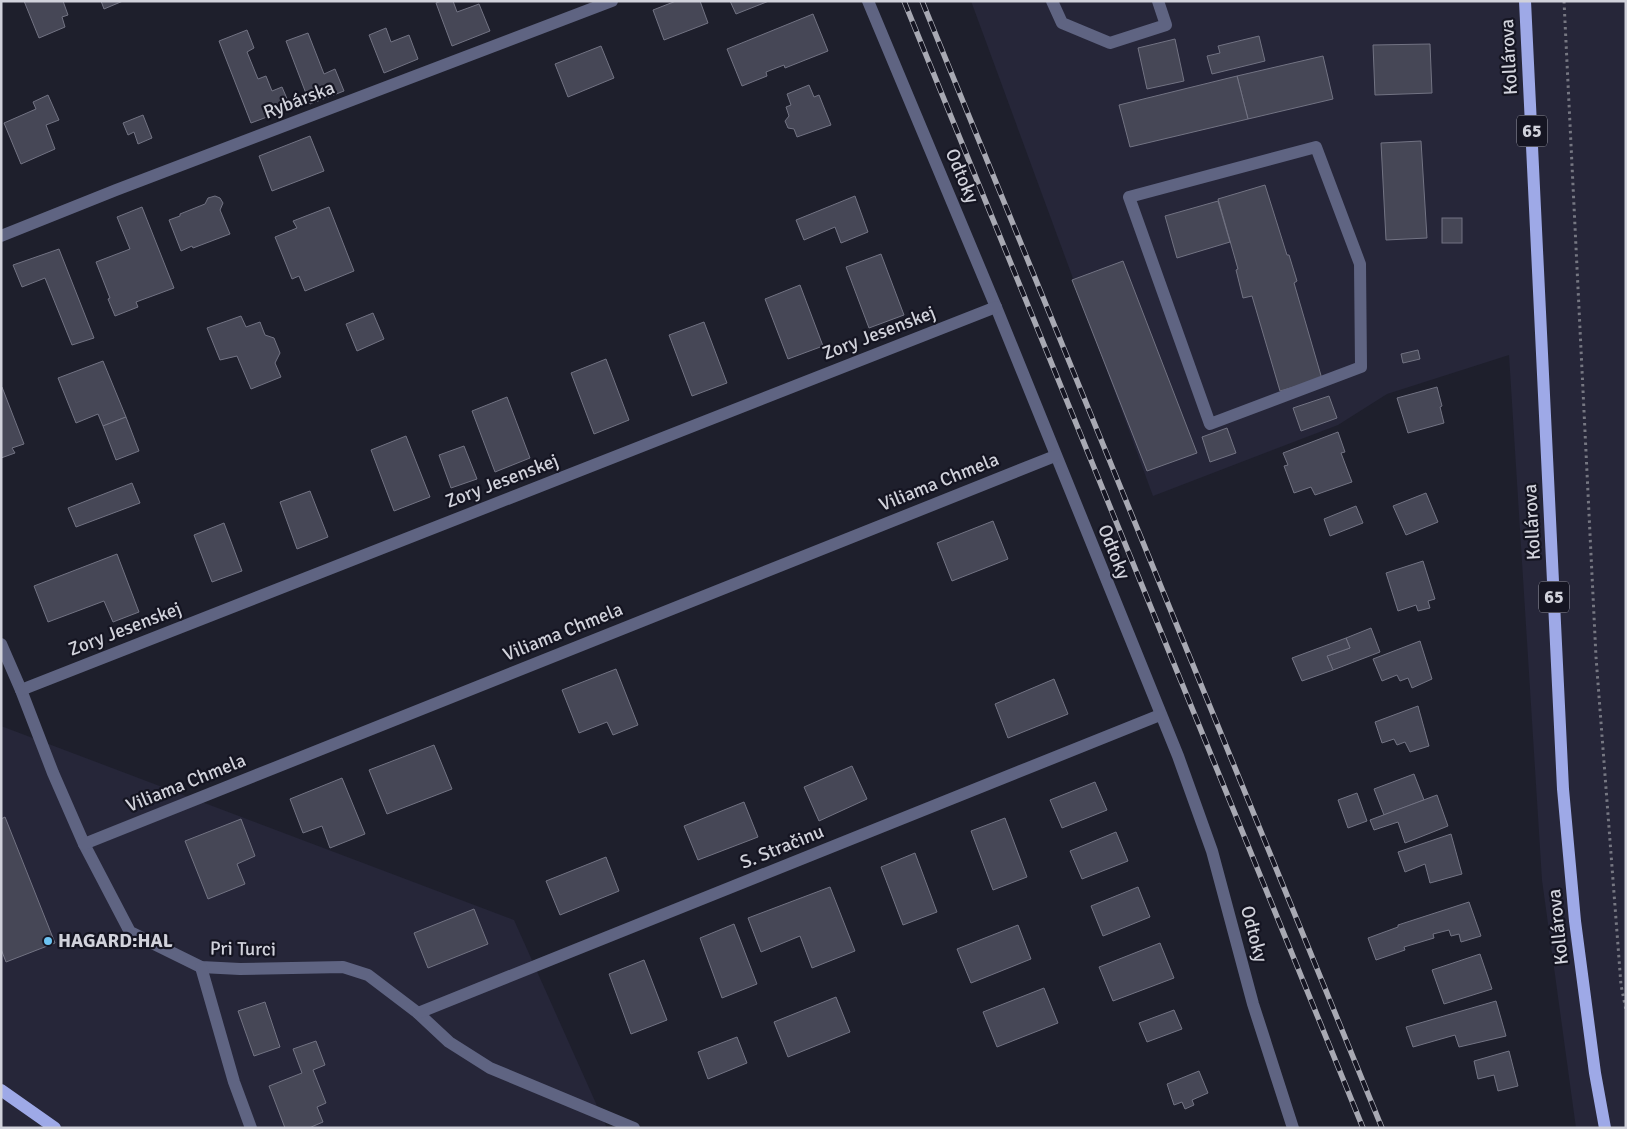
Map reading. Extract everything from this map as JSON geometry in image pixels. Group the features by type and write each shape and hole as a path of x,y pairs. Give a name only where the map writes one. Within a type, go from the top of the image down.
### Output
{"main road":[{"name":"Kollárova","path":"1526,1 1563,789 1575,921 1595,1073 1605,1128"},
{"path":"1,1090 55,1128"}],"street":[{"name":"Rybárska","path":"1,236 116,190 612,1"},
{"name":"Odtoky","path":"868,1 996,308 1160,716 1178,756 1212,851 1253,1004 1293,1128"},
{"path":"1052,1 1062,23 1110,44 1166,25 1158,1"},
{"path":"1316,146 1360,264 1361,367 1210,424 1129,197 1316,146"},
{"name":"Zory Jesenskej","path":"22,690 996,308"},
{"name":"Viliama Chmela","path":"84,844 1055,456"},
{"name":"Pri Turci","path":"1,644 22,690 53,773 84,844 130,932 201,968 343,967 368,976 418,1013 450,1042 490,1068 634,1128"},
{"name":"S. Stračinu","path":"418,1013 1160,716"},
{"path":"201,968 234,1082 251,1128"}],"path":[{"path":"1564,1 1596,656 1622,986 1626,1010"}],"shaded area":[{"path":"971,1 1626,1 1626,1128 1576,1128 1542,880 1509,355 1387,394 1338,425 1153,496"},
{"path":"1,726 514,920 607,1128 1,1128"}],"building":[{"path":"24,1 63,1 68,15 62,17 65,27 39,38"},
{"path":"101,1 123,1 104,9"},
{"path":"453,1 457,12 479,4 490,31 452,46 436,3"},
{"path":"676,1 700,1 708,23 664,40 653,10"},
{"path":"730,1 769,1 736,14"},
{"path":"813,14 828,51 785,68 784,65 766,72 767,76 742,86 727,49"},
{"path":"386,28 391,42 409,35 418,59 384,73 369,35"},
{"path":"247,30 254,48 247,52 258,79 266,76 272,91 282,87 291,108 251,123 219,41"},
{"path":"308,33 324,74 335,69 344,91 310,104 286,41"},
{"path":"1259,36 1265,61 1212,74 1207,56 1220,53 1218,46"},
{"path":"1175,39 1184,81 1147,89 1138,48"},
{"path":"1430,44 1432,93 1375,95 1373,45"},
{"path":"601,46 614,78 568,97 555,64"},
{"path":"1323,56 1333,99 1248,119 1237,76"},
{"path":"1237,76 1248,119 1130,147 1119,105"},
{"path":"809,85 814,97 819,95 831,125 797,137 794,129 788,128 785,121 789,116 786,107 791,105 787,94"},
{"path":"48,95 59,120 46,125 55,149 21,164 4,123 36,109 33,102"},
{"path":"143,115 152,138 138,144 134,132 128,135 123,123"},
{"path":"310,136 324,171 272,191 259,156"},
{"path":"1421,141 1427,238 1386,240 1381,143"},
{"path":"1265,185 1297,281 1294,283 1322,379 1280,391 1252,296 1243,298 1236,270 1238,269 1218,199"},
{"path":"215,196 220,198 223,203 220,210 230,234 181,251 169,220 205,204 208,198"},
{"path":"855,196 868,232 841,243 835,227 804,240 796,220"},
{"path":"1218,201 1230,242 1177,258 1165,216"},
{"path":"142,207 174,288 136,302 138,307 115,316 96,262 130,249 117,217"},
{"path":"329,207 354,271 305,291 299,276 292,279 275,237 297,228 293,221"},
{"path":"1442,218 1462,218 1462,243 1442,243"},
{"path":"59,249 94,338 72,345 45,278 22,287 13,265"},
{"path":"881,254 904,315 869,328 846,267"},
{"path":"1123,261 1197,453 1147,471 1072,280"},
{"path":"800,285 823,346 788,359 765,299"},
{"path":"373,313 384,339 357,351 346,324"},
{"path":"241,316 246,327 260,322 265,335 274,338 280,353 275,363 281,377 251,389 237,356 220,360 207,328"},
{"path":"704,322 727,383 692,396 669,335"},
{"path":"1418,350 1420,359 1403,363 1401,354"},
{"path":"606,359 629,420 594,434 571,373"},
{"path":"103,361 126,417 103,426 98,414 76,423 58,378"},
{"path":"1,387 24,444 12,448 15,453 1,458"},
{"path":"1437,387 1444,423 1408,433 1397,398"},
{"path":"1329,396 1337,418 1301,431 1293,408"},
{"path":"507,397 530,458 495,472 472,411"},
{"path":"126,417 139,451 116,460 103,426"},
{"path":"1227,428 1236,453 1210,462 1202,437"},
{"path":"1338,432 1345,452 1341,453 1352,482 1315,495 1311,487 1294,493 1284,466 1288,465 1283,453"},
{"path":"406,436 430,497 394,511 371,450"},
{"path":"464,446 477,479 451,488 439,455"},
{"path":"132,483 140,503 76,527 68,508"},
{"path":"310,491 328,537 297,549 280,502"},
{"path":"1426,493 1438,522 1406,535 1393,506"},
{"path":"1356,506 1363,523 1330,536 1324,519"},
{"path":"993,521 1008,559 952,581 937,543"},
{"path":"224,523 242,571 212,582 194,535"},
{"path":"117,554 139,612 113,622 104,601 48,622 34,586"},
{"path":"1423,561 1435,599 1428,601 1430,608 1418,611 1416,605 1398,611 1386,573"},
{"path":"1371,628 1380,652 1333,670 1327,656 1350,648 1346,638"},
{"path":"1346,638 1350,648 1327,656 1333,670 1302,681 1292,658"},
{"path":"1420,641 1432,679 1412,688 1408,678 1400,681 1397,675 1382,681 1373,659"},
{"path":"616,669 638,725 613,735 607,722 579,733 562,690"},
{"path":"1054,679 1068,714 1008,738 995,704"},
{"path":"1418,706 1429,746 1410,752 1405,742 1397,745 1394,739 1382,743 1375,722"},
{"path":"434,745 452,789 387,814 369,770"},
{"path":"852,766 867,799 819,821 804,787"},
{"path":"1414,774 1424,800 1384,815 1374,789"},
{"path":"342,778 365,834 330,848 322,826 303,833 290,799"},
{"path":"1095,782 1107,810 1062,828 1050,800"},
{"path":"1357,793 1367,821 1348,828 1338,800"},
{"path":"1437,795 1448,826 1405,843 1398,822 1374,830 1370,820"},
{"path":"744,802 758,837 698,860 684,826"},
{"path":"5,817 55,943 6,962 1,949 1,819"},
{"path":"1005,818 1027,877 993,890 971,831"},
{"path":"241,819 255,856 237,864 245,884 208,899 185,841"},
{"path":"1116,832 1128,861 1082,879 1070,851"},
{"path":"1451,834 1462,874 1430,883 1425,864 1405,872 1398,852"},
{"path":"915,853 937,912 903,925 881,867"},
{"path":"606,857 619,891 560,915 546,881"},
{"path":"830,887 855,951 812,968 800,936 761,952 748,918"},
{"path":"1138,887 1150,917 1103,936 1091,906"},
{"path":"1469,902 1481,936 1461,942 1459,934 1451,936 1449,930 1433,934 1434,938 1404,947 1405,950 1376,960 1368,938 1398,927 1398,925"},
{"path":"474,909 488,944 428,968 414,933"},
{"path":"734,924 757,984 722,998 700,938"},
{"path":"1018,925 1031,959 971,983 957,949"},
{"path":"1160,943 1174,978 1113,1001 1099,967"},
{"path":"1480,954 1492,989 1444,1004 1432,970"},
{"path":"644,960 667,1020 631,1034 609,974"},
{"path":"1044,988 1058,1023 997,1047 983,1012"},
{"path":"836,997 850,1032 788,1057 774,1022"},
{"path":"1496,1001 1506,1036 1459,1047 1455,1035 1413,1047 1406,1027"},
{"path":"265,1002 280,1047 254,1056 238,1011"},
{"path":"1174,1010 1182,1029 1147,1042 1139,1023"},
{"path":"737,1037 747,1063 708,1079 698,1052"},
{"path":"316,1041 325,1065 313,1070 326,1103 317,1107 323,1122 309,1128 285,1128 269,1086 302,1073 293,1049"},
{"path":"1509,1051 1518,1086 1498,1091 1494,1075 1478,1079 1474,1061"},
{"path":"1199,1071 1208,1093 1192,1100 1194,1105 1185,1109 1182,1102 1174,1105 1167,1084"}],"railway":[{"path":"904,1 1363,1128"},
{"path":"922,1 1382,1128"}],"place":[{"name":"HAGARD:HAL","path":"48,941"}]}
